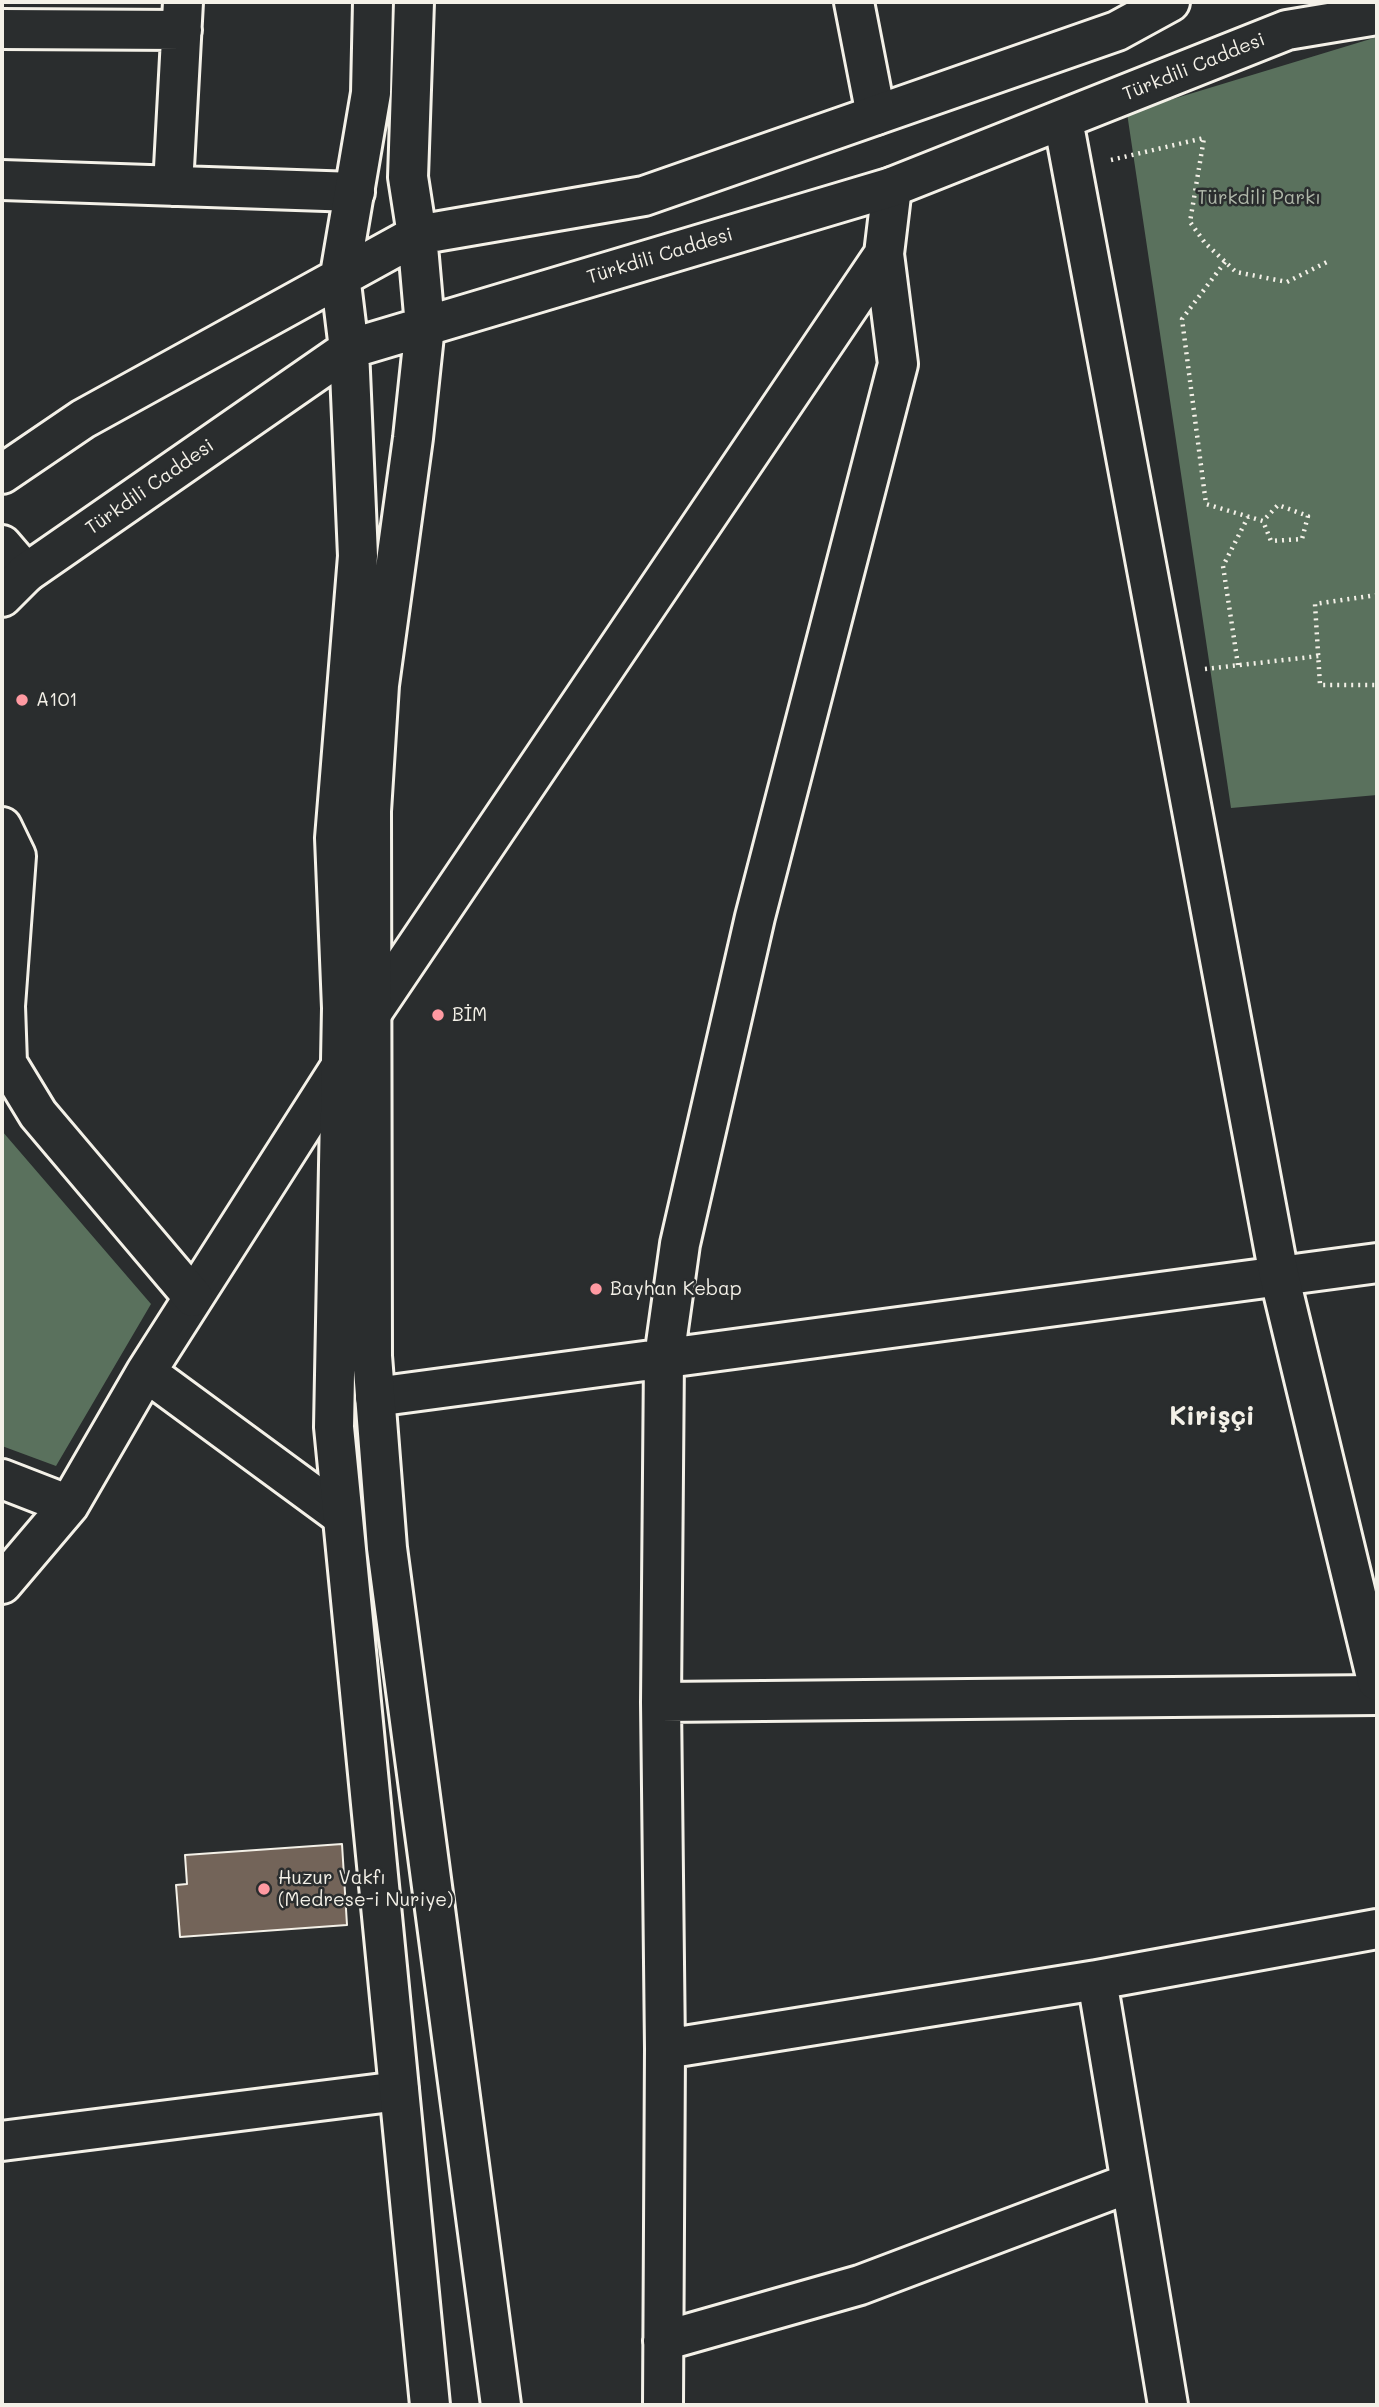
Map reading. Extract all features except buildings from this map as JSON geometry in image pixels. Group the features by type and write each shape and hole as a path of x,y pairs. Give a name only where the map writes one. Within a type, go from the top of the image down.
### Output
{"street":[{"path":"373,2 371,93 340,275 349,349 358,556 335,838 342,1008 334,1427 430,2405"},
{"path":"414,2 408,177 417,235 425,326 413,438 379,685 370,811 373,1011 372,1356 387,1548 501,2405"},
{"path":"854,2 877,115"},
{"path":"2,474 83,419 340,275 417,235 644,196 1117,31 1170,2"},
{"name":"Türkdili Caddesi","path":"10,572 349,349 892,187 1287,30 1363,11"},
{"path":"2,29 183,16 173,186"},
{"path":"1063,120 1279,1275 1371,1636 1377,1681"},
{"path":"2,180 355,192"},
{"path":"663,2405 665,2049 661,1702 664,1358 680,1244 755,917 898,364 884,254 892,187"},
{"path":"373,1011 884,254"},
{"path":"2,827 16,856 5,1006 7,1063 38,1114 194,1297"},
{"path":"2,1584 69,1505 146,1372 341,1066"},
{"path":"375,1397 1377,1264"},
{"path":"146,1372 342,1516"},
{"path":"2,1479 69,1505"},
{"path":"661,1702 1377,1695"},
{"path":"665,2049 1097,1980 1377,1929"},
{"path":"1097,1980 1168,2405"},
{"path":"2,2141 399,2091"},
{"path":"663,2342 860,2285 1130,2183"}],"path":[{"path":"1072,169 1204,138 1190,222 1205,243 1237,272 1287,282 1327,262"},
{"path":"1225,261 1182,318 1206,504 1264,521"},
{"path":"1278,505 1308,516 1302,539 1271,541 1264,521 1278,505"},
{"path":"1238,665 1223,566 1248,517"},
{"path":"1377,595 1315,604 1321,685 1377,685"},
{"path":"1166,674 1319,656"}],"green space":[{"name":"Türkdili Parkı","path":"1377,37 1377,795 1231,808 1127,113"},
{"path":"2,1131 151,1304 56,1466 2,1446"}],"place":[{"name":"A101","path":"22,700"},
{"name":"BİM","path":"438,1015"},
{"name":"Bayhan Kebap","path":"596,1289"},
{"name":"Huzur Vakfı (Medrese-i Nuriye)","path":"264,1889"}],"district":[{"name":"Kirişçi","path":"1212,1417"}]}
